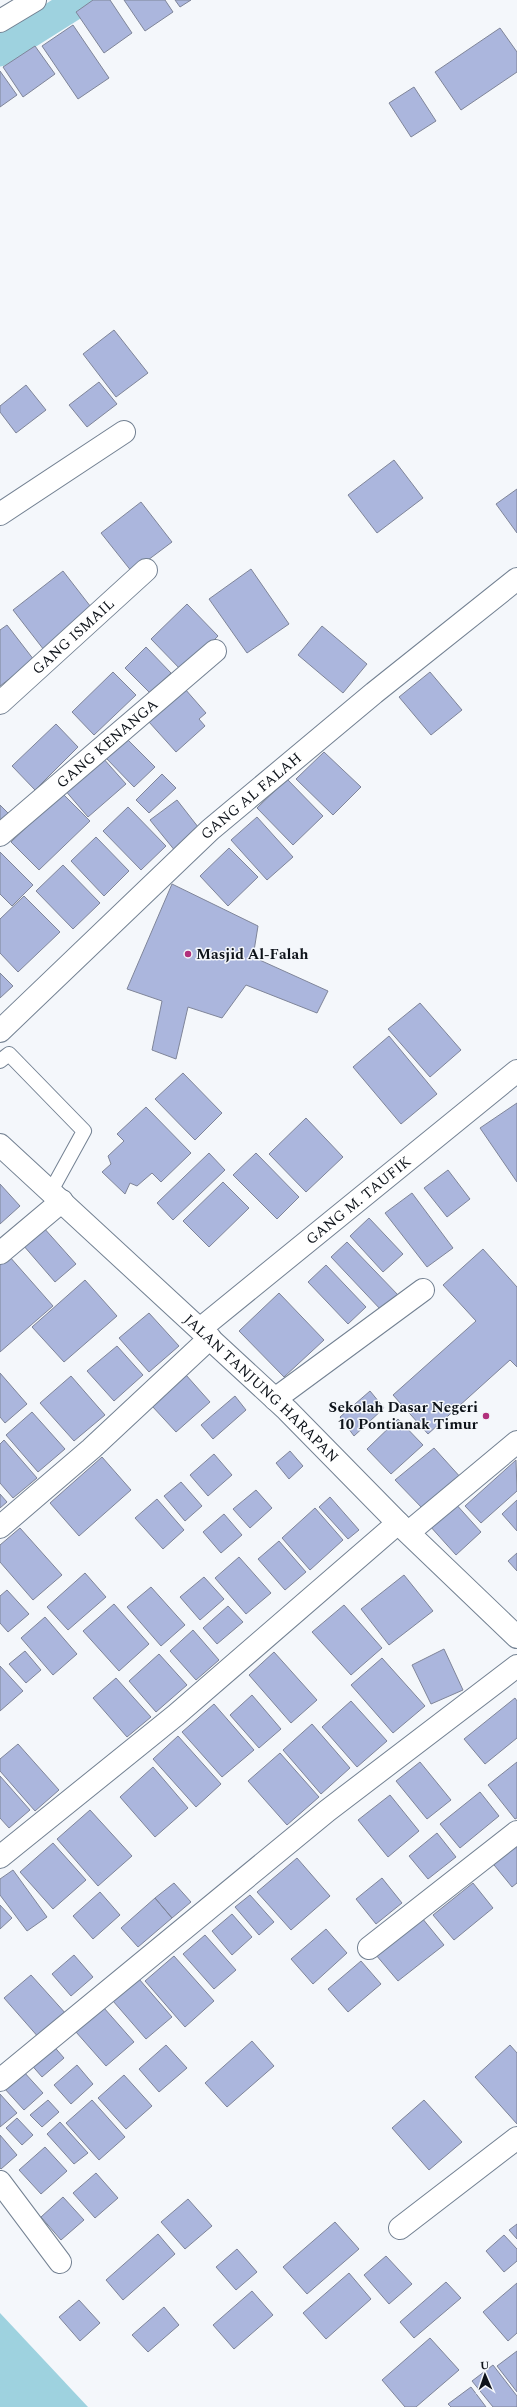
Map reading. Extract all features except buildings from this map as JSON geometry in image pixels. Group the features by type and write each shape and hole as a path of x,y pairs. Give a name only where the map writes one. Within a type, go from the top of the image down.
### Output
{"street":[{"path":"0,21 35,0"},
{"path":"0,514 124,432"},
{"name":"GANG ISMAIL","path":"0,703 146,570"},
{"name":"GANG AL FALAH","path":"0,1031 210,830 374,693 517,578"},
{"name":"GANG KENANGA","path":"0,835 214,651"},
{"name":"GANG M. TAUFIK","path":"0,1527 91,1449 205,1333 517,1071"},
{"name":"JALAN TANJUNG HARAPAN","path":"0,1145 275,1399 403,1528 517,1637"},
{"path":"0,1253 56,1196"},
{"path":"275,1399 423,1290"},
{"path":"0,1857 176,1715 403,1528 517,1442"},
{"path":"0,2080 327,1811 517,1666"},
{"path":"369,1948 517,1832"},
{"path":"400,2228 517,2138"},
{"path":"0,2182 60,2262"}],"lane":[{"path":"0,1061 9,1054 84,1131 56,1196"}],"water":[{"path":"0,2313 88,2407 0,2407"}],"waterway":[{"path":"0,51 81,0"}],"place":[{"name":"Masjid Al-Falah","path":"188,954"},
{"name":"Sekolah Dasar Negeri 10 Pontianak Timur","path":"486,1416"}]}
